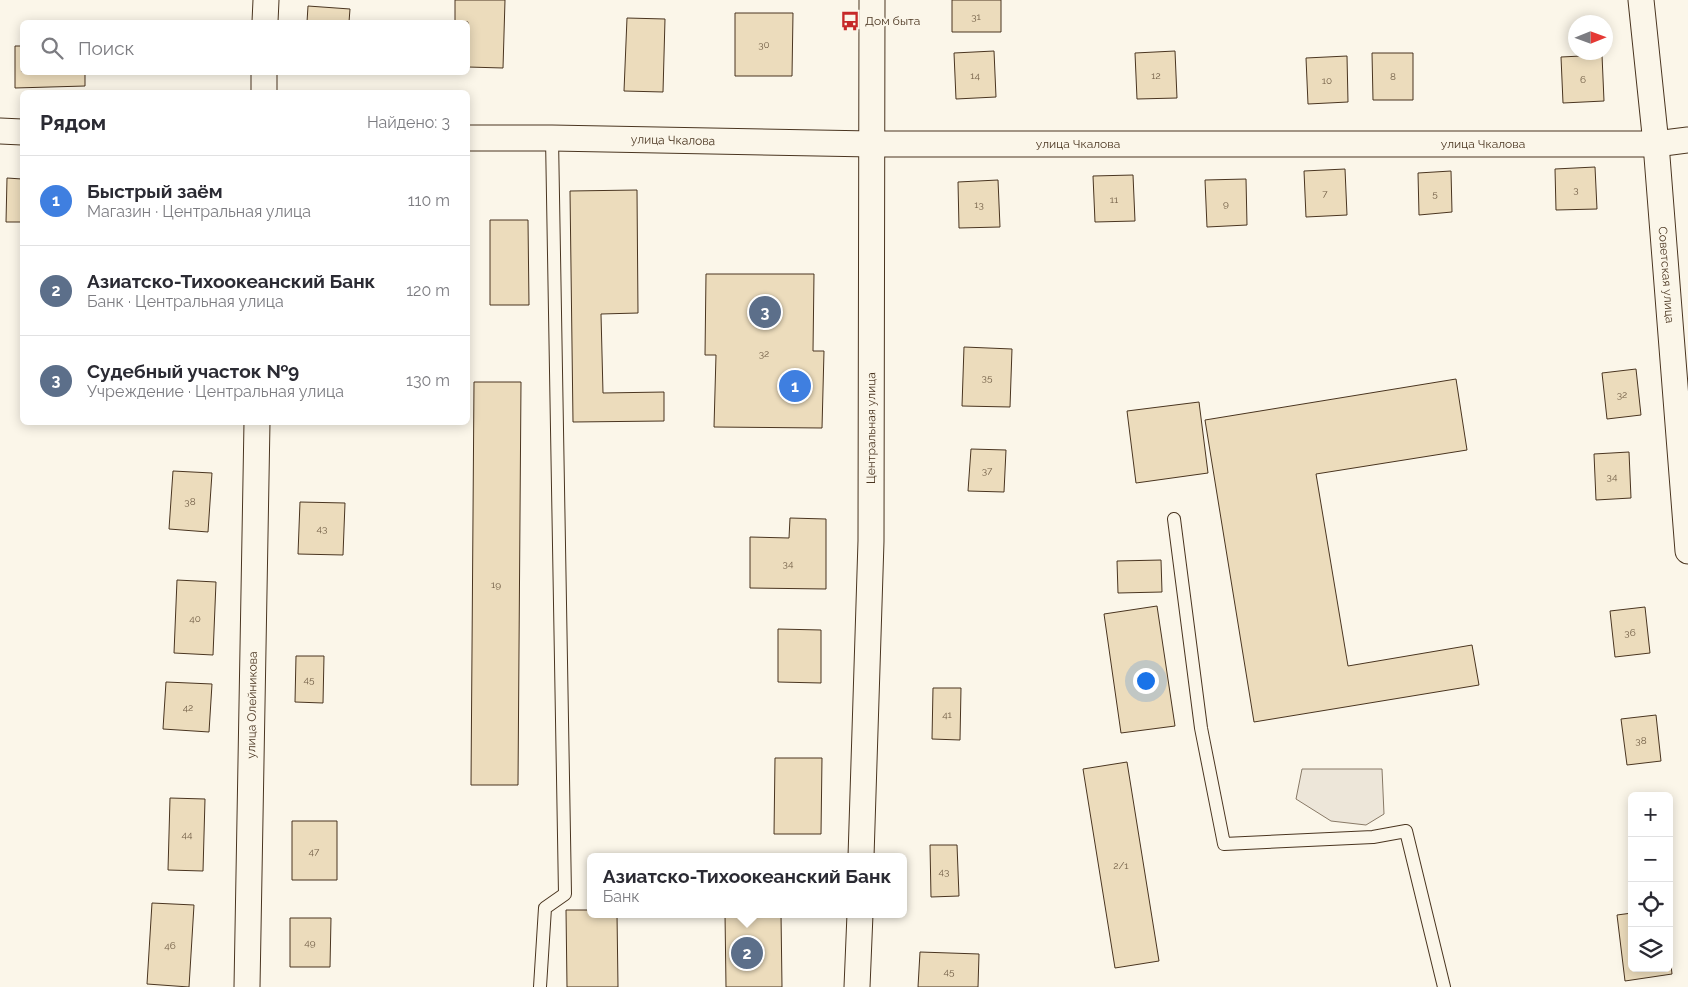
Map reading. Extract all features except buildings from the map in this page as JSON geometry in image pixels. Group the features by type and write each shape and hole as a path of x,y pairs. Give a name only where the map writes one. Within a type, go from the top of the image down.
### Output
{"street":[{"path":"265,20 266,0"},
{"name":"Центральная улица","path":"862,853 871,541 872,0"},
{"name":"Советская улица","path":"1641,0 1656,144 1688,551"},
{"path":"264,75 264,90"},
{"path":"0,131 20,132"},
{"name":"улица Чкалова","path":"470,138 872,144 1656,144 1688,140"},
{"name":"улица Олейникова","path":"247,987 257,425"},
{"path":"857,987 860,918"}],"lane":[{"path":"540,987 545,908 565,894 552,138"},
{"path":"1174,520 1201,728 1224,844 1373,837 1406,831 1444,987"}],"shaded area":[{"path":"1302,769 1382,769 1384,814 1366,825 1331,821 1296,799"}],"place":[{"name":"Дом быта","path":"850,21"},
{"name":"Судебный участок №9","path":"765,312"},
{"name":"Быстрый заём","path":"795,386"},
{"name":"Азиатско-Тихоокеанский Банк","path":"747,953"}]}
